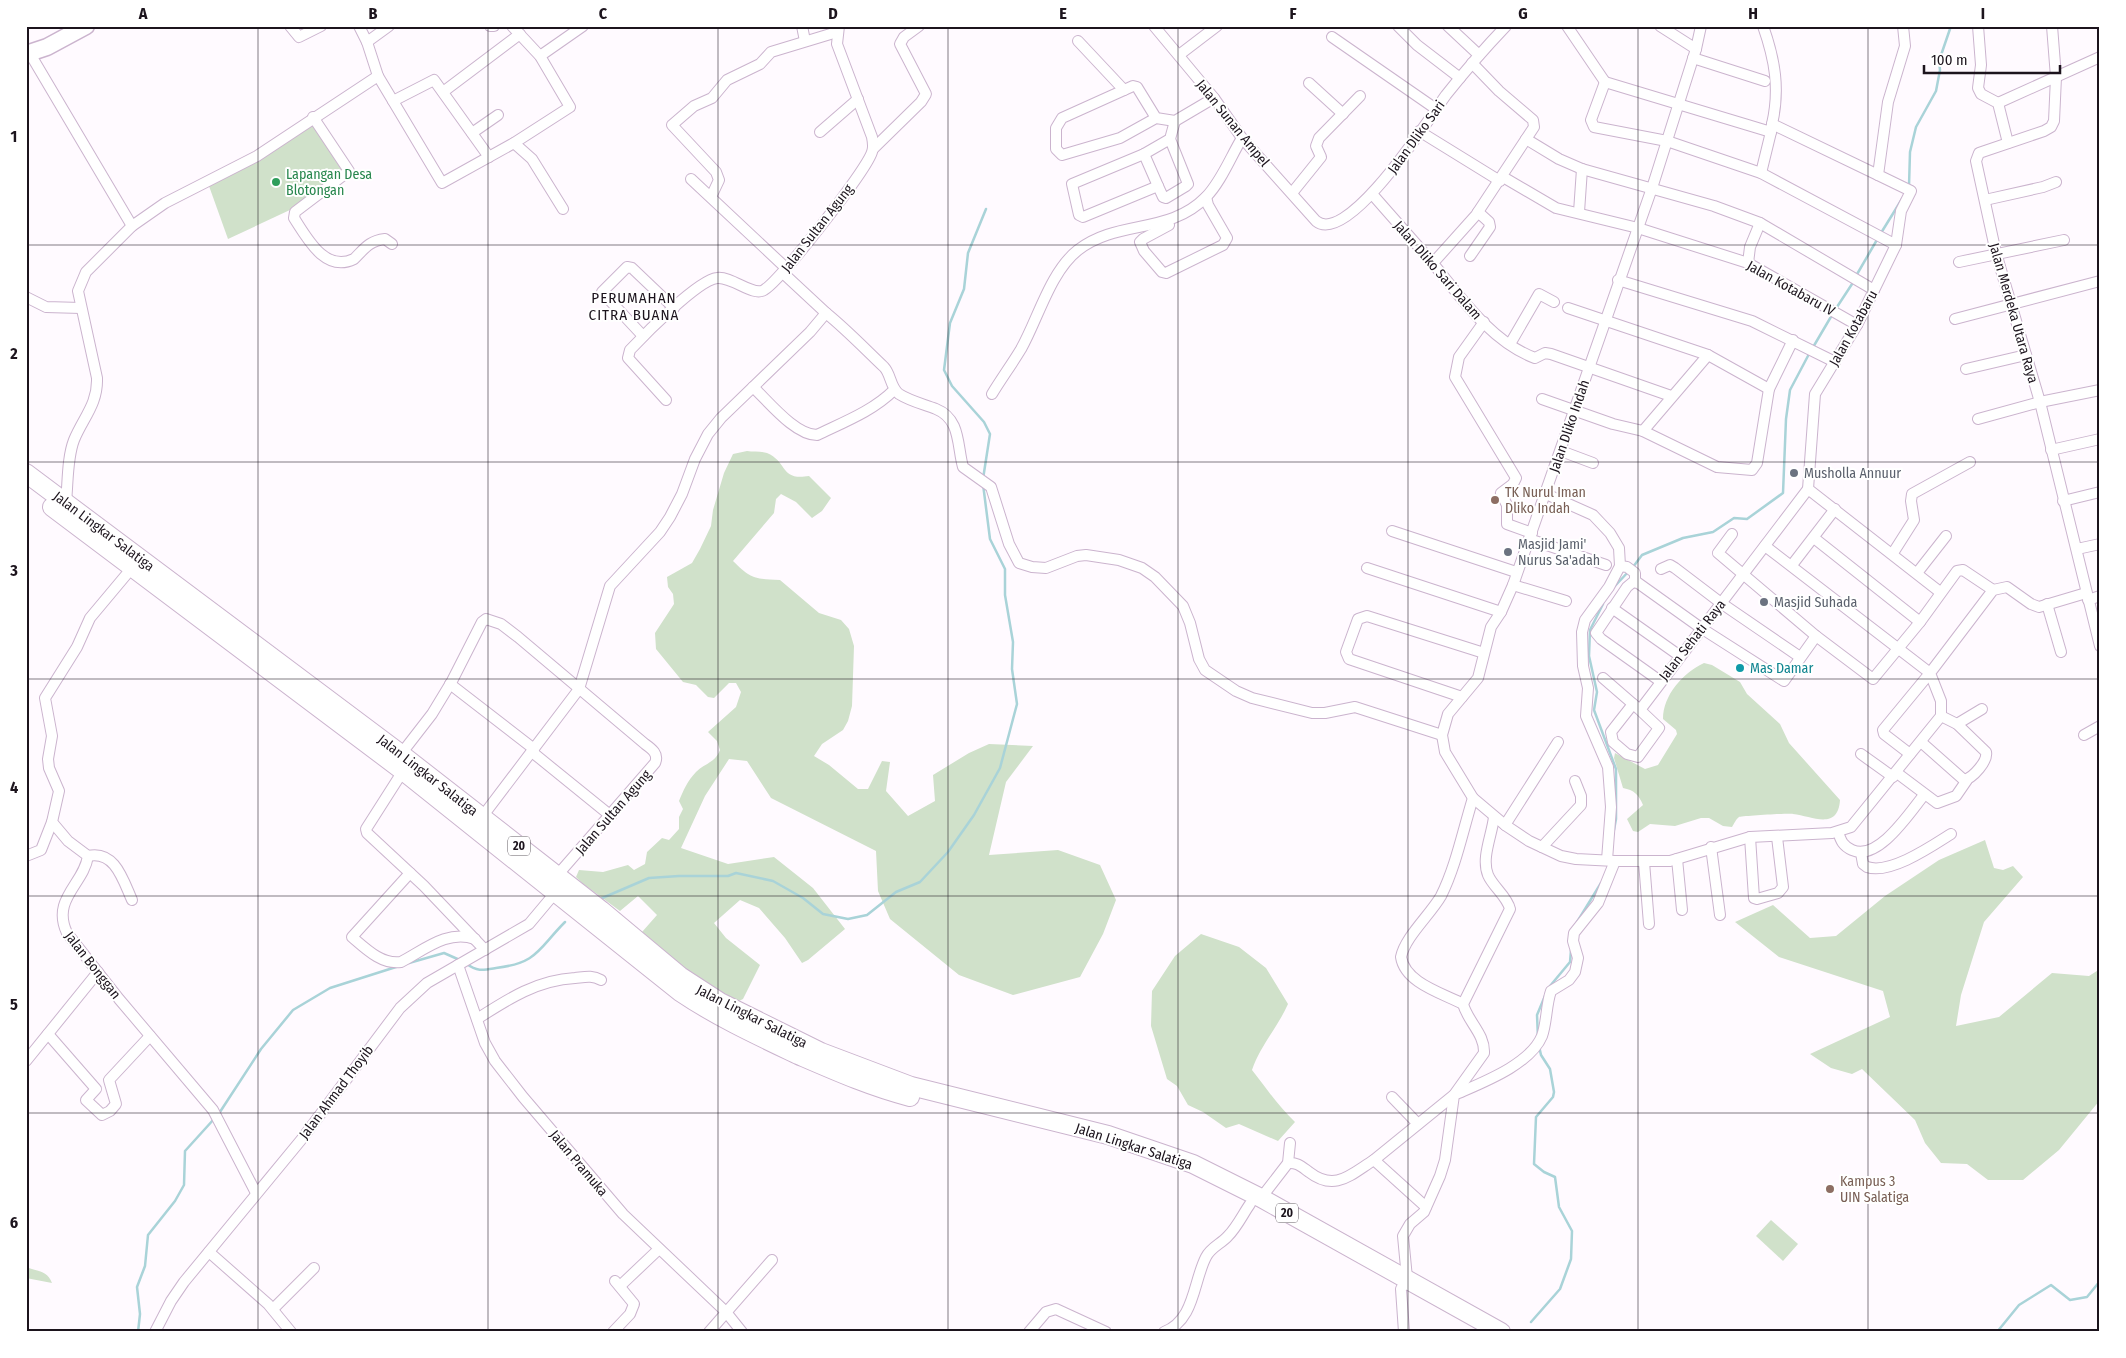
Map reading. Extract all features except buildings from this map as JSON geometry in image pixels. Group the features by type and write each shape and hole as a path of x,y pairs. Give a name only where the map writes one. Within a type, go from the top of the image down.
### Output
{"highway":[{"name":"Jalan Lingkar Salatiga","path":"26,472 66,502 131,569 402,763 482,817 553,885"},
{"name":"Jalan Lingkar Salatiga","path":"26,487 97,534 402,763 553,885 655,964 702,992 740,1013 821,1052 909,1091 1062,1123 1139,1145 1212,1173 1256,1201 1404,1283 1501,1332"},
{"name":"Jalan Lingkar Salatiga","path":"1404,1283 1478,1332"}],"main road":[{"path":"28,53 47,47 86,26"}],"street":[{"path":"290,26 299,37 321,26"},
{"path":"360,26 378,76 442,183 514,143 570,107 540,56 512,26"},
{"path":"367,42 389,26"},
{"path":"540,56 583,26"},
{"path":"802,26 805,41"},
{"name":"Jalan Sultan Agung","path":"666,400 628,358 630,350 696,289 716,278 736,282 758,292 765,290 784,270 844,194 873,149 921,102 926,94 900,44 904,37 919,26"},
{"name":"Jalan Sunan Ampel","path":"1154,26 1214,98 1242,138 1314,218"},
{"path":"1178,55 1218,26"},
{"path":"1398,26 1417,45 1460,78"},
{"path":"1433,263 1478,212 1534,127 1533,120 1499,91 1476,59 1448,26"},
{"name":"Jalan Dliko Sari","path":"1314,218 1321,224 1334,223 1373,195 1460,78 1506,26"},
{"path":"1567,26 1606,82 1591,120 1594,127 1666,141 1761,174 1896,245"},
{"path":"1660,26 1695,54 1765,81"},
{"name":"Jalan Dliko Indah","path":"1442,735 1448,714 1478,678 1491,627 1501,612 1513,585 1516,572 1531,536 1618,280 1652,188 1677,104 1695,54 1701,26"},
{"path":"1761,174 1776,106 1776,66 1763,26"},
{"path":"1878,175 1888,102 1905,46 1903,26"},
{"path":"1978,26 1981,65 1978,88 1981,94 1998,103 2008,143"},
{"name":"Jalan Merdeka Utara Raya","path":"2052,26 2056,77 2056,116 2051,126 1990,148 1976,156 1996,253 2040,402 2099,644"},
{"path":"711,197 719,180 716,172 672,125 694,106 712,98 727,80 760,64 771,52 838,29 837,44 872,137 873,149"},
{"path":"443,92 520,34"},
{"path":"1332,37 1436,109"},
{"path":"1078,41 1124,90"},
{"path":"28,53 132,226"},
{"path":"1998,103 2100,57"},
{"path":"66,502 74,440 98,392 97,378 78,291 86,272 132,226 165,203 256,156 378,76"},
{"path":"393,101 432,80 443,92 488,157"},
{"name":"Jalan Kotabaru","path":"1606,82 1677,104 1772,128 1907,189 1901,211 1896,245 1857,325 1814,398 1808,489"},
{"path":"1309,83 1343,114"},
{"path":"1156,118 1137,87 1124,90 1062,118 1056,128 1056,147 1062,155 1073,153 1120,138 1156,118 1175,121 1214,98"},
{"path":"1292,193 1321,157 1316,146 1319,138 1360,96"},
{"path":"820,132 858,99"},
{"path":"472,133 498,115"},
{"path":"313,117 349,171 295,212 294,218 314,247 322,255 337,262 354,259 367,244 379,240 385,239 392,244"},
{"path":"1144,154 1163,197 1166,198 1188,184 1170,139 1175,121"},
{"name":"Jalan Kotabaru IV","path":"1419,131 1501,179 1556,208 1579,212 1638,228 1748,263 1857,325"},
{"path":"1207,201 1227,238 1226,243 1166,273 1161,272 1144,251 1141,240 1207,201 1242,138"},
{"path":"1158,186 1083,217 1079,216 1072,184 1144,154 1170,139"},
{"path":"1526,139 1559,159 1582,169 1652,188 1760,223 1874,290"},
{"path":"514,143 532,159 563,209"},
{"path":"1579,212 1582,169"},
{"path":"691,179 826,313 846,329 886,368 894,390 904,397 936,409 948,416 956,432 963,467 992,489 1001,520 1018,562 1032,567 1046,568 1077,556 1094,556 1119,560 1142,568 1155,577 1183,606 1190,623 1199,659 1205,670 1236,691 1252,698 1312,713 1325,714 1355,707 1442,735 1445,752 1473,798 1505,825 1542,848 1576,859 1644,862 1677,859 1711,847 1750,837 1778,837 1838,832 1855,824 1910,754 1922,742 1941,716 1941,701 1930,673 1765,546"},
{"path":"1985,200 2043,187 2056,182"},
{"name":"Jalan Dliko Sari Dalam","path":"1373,195 1433,263 1456,294 1484,322 1510,344 1532,357 1549,353 1671,396"},
{"path":"992,394 1021,349 1045,297 1071,256 1095,238 1112,232 1164,222 1207,201"},
{"path":"1470,256 1490,227 1489,222 1478,212"},
{"path":"1748,263 1750,247 1760,223"},
{"path":"1959,262 2064,240"},
{"path":"643,336 602,292 627,267 632,268 674,308"},
{"path":"1618,280 1731,313 1813,349 1835,362"},
{"path":"1955,319 2100,281"},
{"path":"1510,344 1539,294 1554,302"},
{"path":"26,297 46,307 81,308"},
{"path":"1568,308 1604,322 1708,354 1769,389"},
{"path":"482,817 579,690 610,586 660,532 682,494 695,459 708,434 721,418 826,313"},
{"path":"1484,322 1459,357 1455,377 1516,478 1513,484 1501,492 1507,505 1507,524 1531,536 1606,565"},
{"path":"1542,399 1613,424 1643,431 1717,467 1752,470 1757,463 1769,389 1793,340"},
{"path":"1643,431 1708,354"},
{"path":"1966,368 2026,355"},
{"path":"753,387 799,430 807,434 817,435 880,403 894,390"},
{"path":"1978,418 2040,402 2100,390"},
{"path":"2051,450 2100,439"},
{"path":"1561,451 1593,463"},
{"path":"1893,553 1914,520 1912,494 1970,462"},
{"path":"1808,489 1893,553 1940,592"},
{"name":"Jalan Sehati Raya","path":"1636,707 1658,728 1638,757 1632,756 1618,747 1610,739 1611,732 1660,681 1808,489"},
{"path":"2063,501 2100,492"},
{"path":"1546,494 1586,510 1595,516 1610,533 1630,572 1701,628 1784,681 1816,636"},
{"path":"1792,565 1836,509"},
{"path":"1392,531 1516,572"},
{"path":"1732,534 1718,553 1816,636 1871,679 1899,650 1940,592 1960,569 1993,590"},
{"path":"1917,573 1946,536"},
{"path":"1814,538 1920,622"},
{"path":"2076,549 2100,544"},
{"path":"1661,569 1670,565 1676,568 1721,603 1800,657"},
{"path":"1366,568 1501,612"},
{"path":"26,856 41,850 52,822 59,791 49,768 48,759 52,736 45,698 77,647 90,618 131,569"},
{"path":"1630,572 1627,587 1596,631 1597,636 1660,681"},
{"path":"1288,1163 1298,1164 1320,1180 1331,1182 1340,1180 1374,1160 1454,1095 1498,1076 1537,1045 1542,1035 1550,993 1555,987 1569,980 1576,970 1578,958 1573,941 1574,933 1598,903 1610,860 1611,807 1608,767 1586,716 1588,688 1583,666 1582,632 1585,620 1609,587 1630,572"},
{"path":"1513,585 1566,601"},
{"path":"1910,754 1884,734 1883,730 1930,673 1993,590 2007,587 2033,606 2039,607 2086,596 2100,596"},
{"path":"2047,604 2061,652"},
{"path":"1612,608 1680,656"},
{"path":"1462,697 1349,658 1346,652 1358,619 1367,616 1484,653"},
{"name":"Jalan Sultan Agung","path":"410,873 368,835 366,829 402,763 450,684 480,626 486,619 501,624 518,637 645,744 656,756 655,763 553,885"},
{"path":"1603,678 1636,707"},
{"path":"450,684 611,816"},
{"path":"1957,724 1982,709"},
{"path":"1862,754 1933,802 1941,803 1959,793 1988,754 1957,724 1941,716"},
{"path":"2084,735 2100,726"},
{"path":"1505,825 1558,742"},
{"path":"1922,742 1963,780 1967,780"},
{"path":"1542,848 1581,805 1582,796 1575,781"},
{"path":"1838,832 1845,846 1861,853 1876,847 1889,837 1924,795"},
{"path":"1463,1004 1421,983 1408,971 1401,957 1406,945 1440,897 1448,881 1473,798"},
{"path":"1404,1332 1403,1234 1426,1207 1435,1190 1445,1160 1454,1095 1484,1053 1481,1036 1469,1022 1463,1004 1510,909 1488,876 1486,869 1487,851 1494,817"},
{"path":"52,822 68,841 88,856 100,855 110,860 116,866 132,900"},
{"path":"1861,853 1863,864 1867,868 1894,865 1951,834"},
{"path":"1750,837 1754,898 1757,899 1778,893 1783,887 1778,837"},
{"path":"1711,847 1720,914"},
{"name":"Jalan Bonggan","path":"88,856 67,897 62,916 66,932 213,1110 256,1193"},
{"path":"1677,859 1682,910"},
{"path":"1644,862 1649,924"},
{"path":"475,939 462,936 446,938 409,958 394,963 376,956 352,938 410,873 486,950"},
{"name":"Jalan Ahmad Thoyib","path":"155,1332 171,1301 256,1193 301,1140 400,1008 427,983 529,924 553,885"},
{"name":"Jalan Pramuka","path":"462,962 485,1043 496,1061 623,1214 726,1312 742,1332"},
{"path":"26,1062 98,972"},
{"path":"477,1019 511,997 531,987 564,978 594,976 601,980"},
{"path":"48,1034 96,1089"},
{"path":"109,1080 116,1104 105,1115 99,1114 86,1100 96,1089 109,1080 150,1036"},
{"path":"1392,1097 1418,1124"},
{"path":"1164,1332 1173,1327 1186,1313 1206,1258 1212,1248 1229,1236 1288,1163 1290,1143"},
{"path":"1374,1160 1426,1207"},
{"path":"612,1332 630,1314 634,1304 617,1284 659,1249"},
{"path":"209,1252 273,1309 291,1332"},
{"path":"708,1332 772,1260"},
{"path":"273,1309 314,1268"},
{"path":"1029,1332 1046,1312 1056,1309 1106,1332"}],"green space":[{"name":"Lapangan Desa Blotongan","path":"313,121 350,167 292,209 228,239 209,186"},
{"path":"747,451 767,453 774,457 793,476 809,476 831,498 822,511 812,518 796,502 781,494 776,499 774,513 733,561 749,575 780,580 819,613 841,620 849,629 854,646 852,706 848,721 843,730 822,744 814,756 829,765 858,789 868,789 882,761 890,762 886,791 908,816 935,801 933,775 969,753 989,744 1033,746 1006,782 989,855 1058,850 1100,865 1116,900 1103,934 1080,977 1013,995 959,975 890,919 878,891 876,851 771,798 747,761 729,759 705,796 681,848 728,864 774,857 813,888 845,929 808,960 802,963 785,938 759,908 740,900 714,923 726,938 760,965 743,999 739,1001 700,981 642,932 657,915 638,896 620,911 576,877 579,870 603,872 628,865 634,870 645,864 647,852 662,838 669,840 679,829 679,817 683,809 679,801 688,782 699,769 713,760 720,750 717,741 708,732 736,707 741,692 736,683 729,683 714,698 708,697 696,685 683,682 656,649 655,633 674,604 673,594 668,587 667,577 692,563 711,526 713,510 724,473 733,454"},
{"path":"1704,663 1712,665 1740,682 1747,694 1780,724 1789,743 1840,800 1838,810 1834,816 1829,819 1816,819 1790,814 1739,817 1732,827 1723,826 1709,818 1701,818 1675,826 1650,824 1638,832 1633,831 1627,819 1643,805 1636,794 1623,788 1614,758 1615,753 1645,769 1658,765 1677,734 1676,730 1663,719 1666,702 1670,693 1682,679"},
{"path":"1985,840 1994,868 2003,870 2013,866 2023,877 1984,922 1961,995 1956,1026 1999,1017 2052,973 2089,976 2100,969 2100,1100 2059,1150 2023,1180 1988,1180 1967,1164 1941,1163 1925,1143 1915,1120 1862,1069 1852,1074 1831,1068 1810,1054 1890,1017 1883,991 1779,957 1735,922 1773,905 1810,938 1836,936 1885,896 1939,860"},
{"path":"1201,934 1239,947 1266,968 1288,1004 1255,1061 1252,1070 1278,1104 1295,1122 1278,1141 1239,1124 1226,1128 1203,1112 1188,1105 1177,1086 1167,1079 1151,1026 1152,991 1175,956"},
{"path":"1771,1220 1798,1244 1783,1261 1756,1236"},
{"path":"26,1267 42,1272 48,1276 52,1283 26,1278"}],"waterway":[{"path":"1909,186 1910,152 1916,127 1936,91 1940,70 1939,61 1951,26"},
{"path":"1881,233 1902,199"},
{"path":"983,479 990,434 984,422 952,386 944,370 950,323 964,289 968,253 986,209"},
{"path":"1856,276 1878,238"},
{"path":"1835,310 1854,281"},
{"path":"1812,349 1832,315"},
{"path":"1633,567 1642,555 1683,538 1713,532 1734,518 1747,519 1783,493 1786,419 1790,390 1809,354"},
{"path":"600,899 649,878 728,876 736,873 773,881 803,898 823,914 848,919 867,915 896,892 920,882 948,852 974,815 1000,768 1017,704 1012,669 1013,642 1005,595 1005,569 990,539 983,484"},
{"path":"1614,587 1629,571"},
{"path":"1603,604 1590,630 1589,656 1597,692 1594,710 1616,769 1616,819 1614,830"},
{"path":"1574,927 1601,883"},
{"path":"467,964 484,970 510,966 521,962 536,953 565,922"},
{"path":"1550,986 1570,962 1571,950"},
{"path":"409,963 444,953 462,961"},
{"path":"218,1115 261,1049 293,1010 330,988 396,967"},
{"path":"1538,1038 1537,1015 1547,991"},
{"path":"1531,1322 1560,1289 1571,1259 1572,1231 1559,1207 1555,1177 1544,1172 1534,1164 1536,1117 1553,1097 1554,1092 1550,1069 1541,1055 1539,1046"},
{"path":"138,1332 140,1314 137,1287 145,1266 148,1235 175,1201 184,1185 185,1151 214,1119"},
{"path":"1997,1332 2019,1305 2051,1285 2070,1300 2087,1297 2100,1281"}],"place":[{"name":"Lapangan Desa Blotongan","path":"276,182"},
{"name":"Musholla Annuur","path":"1794,473"},
{"name":"TK Nurul Iman Dliko Indah","path":"1495,500"},
{"name":"Masjid Jami' Nurus Sa'adah","path":"1508,552"},
{"name":"Masjid Suhada","path":"1764,602"},
{"name":"Mas Damar","path":"1740,668"},
{"name":"Kampus 3 UIN Salatiga","path":"1830,1189"}],"district":[{"name":"PERUMAHAN CITRA BUANA","path":"634,306"}]}
